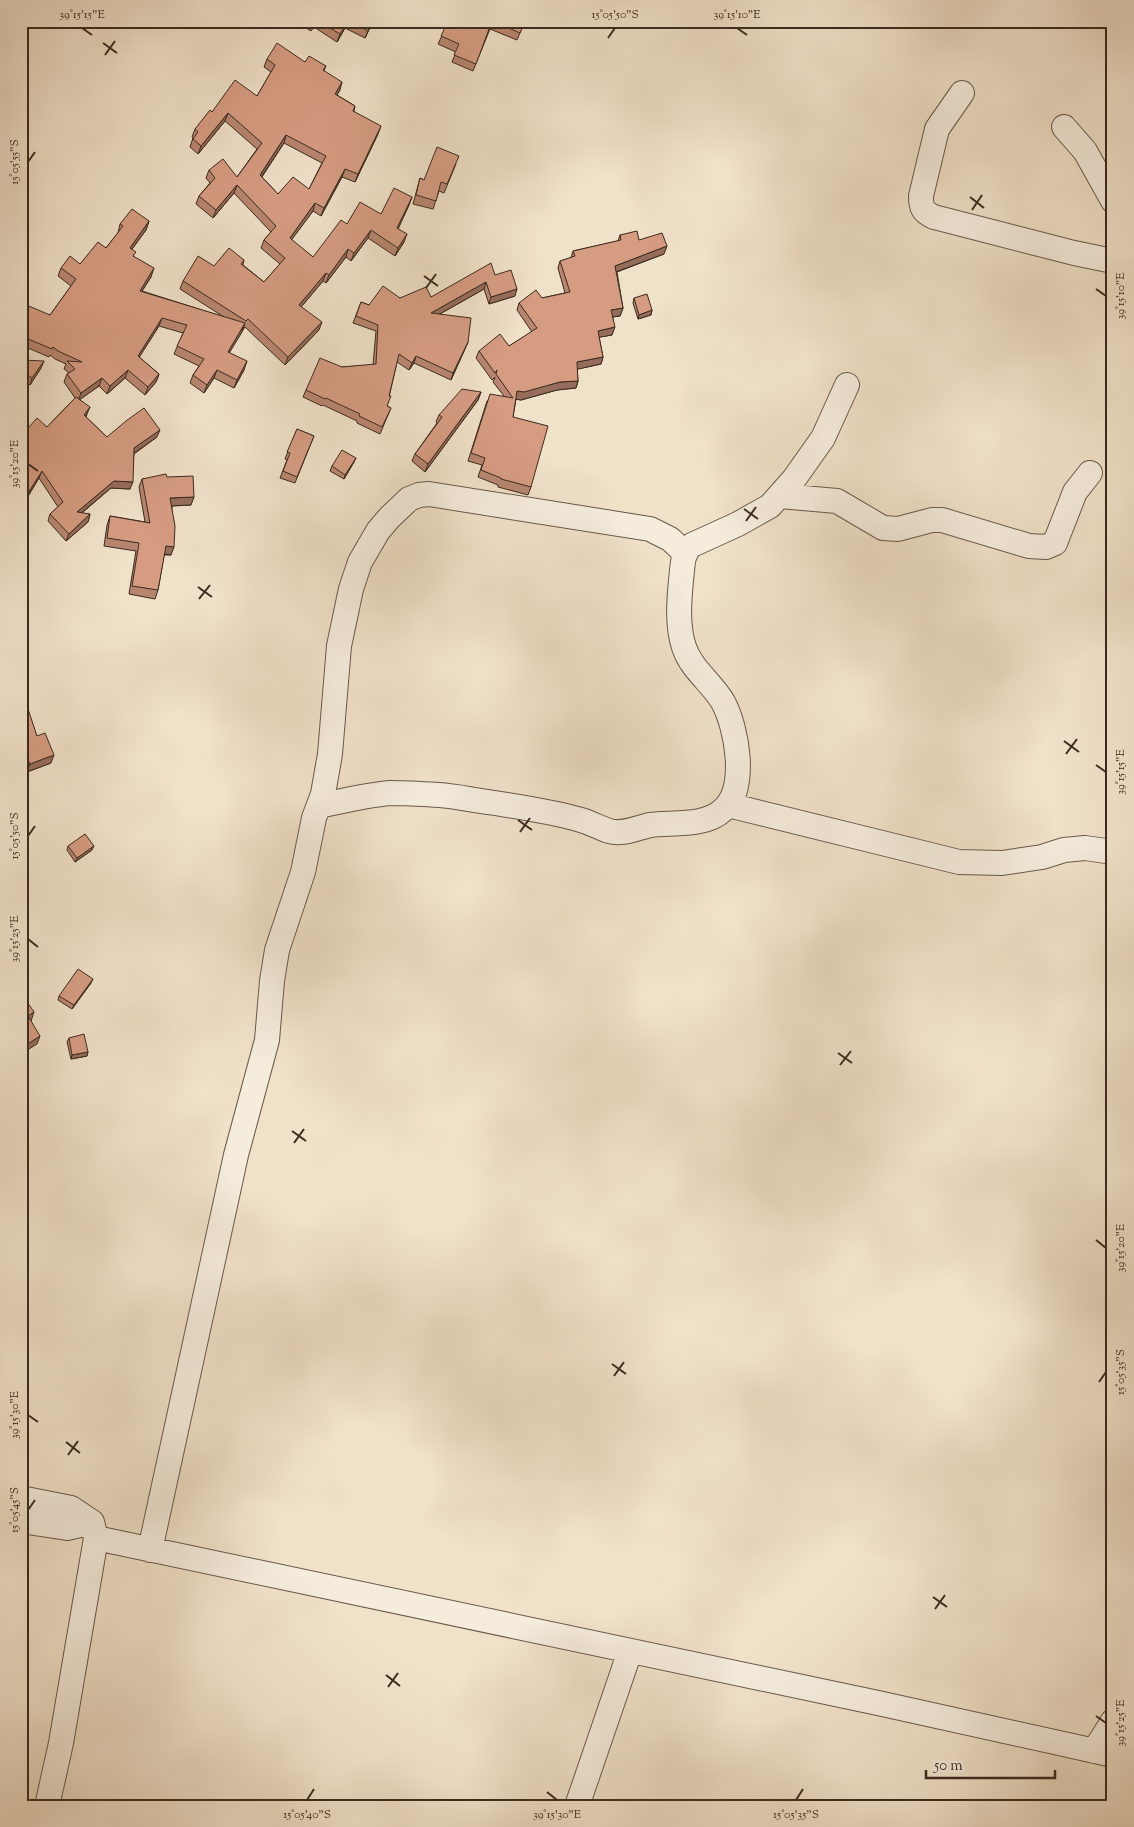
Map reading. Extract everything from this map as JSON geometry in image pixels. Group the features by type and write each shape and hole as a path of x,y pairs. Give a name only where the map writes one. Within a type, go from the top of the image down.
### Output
{"street":[{"path":"962,93 937,129 934,139 921,196 921,204 926,213 934,217 1074,253 1113,261"},
{"path":"1064,128 1085,150 1113,201"},
{"path":"320,806 390,793 441,795 531,808 580,820 610,831 620,832 650,826 698,821 723,811 728,805 737,782 739,768 728,715 723,702 690,660 680,635 679,601 685,553 695,543 759,513 780,496 824,438 848,385"},
{"path":"780,496 837,502 883,528 898,529 932,520 942,520 1029,546 1046,547 1054,543 1074,492 1090,473"},
{"path":"150,1550 236,1155 267,1040 272,981 277,950 303,872 314,818 323,794 330,754 343,624 355,573 378,531 398,508 409,499 429,494 650,529 670,539 685,553"},
{"path":"728,805 959,862 1002,863 1042,857 1064,850 1085,848 1113,852"},
{"path":"21,1498 71,1508 94,1530"},
{"path":"21,1521 94,1530 150,1550 878,1703 1103,1753 1113,1721"},
{"path":"47,1806 61,1743 94,1530"},
{"path":"577,1806 630,1651"}],"building":[{"path":"319,21 348,21 340,34"},
{"path":"349,21 372,21 368,31"},
{"path":"448,21 492,21 476,64 454,55 459,44 441,36"},
{"path":"493,21 525,21 520,33"},
{"path":"277,43 305,62 309,56 326,66 323,70 342,82 335,94 355,106 353,111 381,126 358,174 345,169 324,208 315,203 290,238 313,257 341,220 347,224 360,202 381,214 394,188 412,197 397,228 407,234 398,248 371,230 354,253 348,249 329,275 326,273 299,305 322,322 288,357 248,319 246,321 183,281 198,256 214,266 229,248 244,260 241,264 264,282 285,258 264,240 276,226 237,185 216,210 199,196 215,178 209,170 223,159 237,177 262,143 228,113 201,146 193,139 198,132 195,129 210,110 212,112 235,80 257,96 275,65 267,59","holes":["286,135 326,156 309,189 293,177 278,194 260,175"]},
{"path":"437,147 459,156 447,184 441,182 436,201 416,195 420,178 424,180"},
{"path":"132,209 149,221 130,248 136,252 133,256 154,268 140,291 245,323 228,352 247,361 237,380 217,370 207,385 193,375 204,359 177,346 187,325 162,318 138,356 159,374 148,387 128,370 110,386 102,378 81,393 67,374 75,369 67,361 82,362 53,347 52,349 21,336 21,310 24,304 50,315 76,279 61,268 70,256 80,264 98,242 106,248 123,226 120,224"},
{"path":"637,231 639,240 662,233 667,246 615,266 623,308 611,310 615,327 598,331 603,357 577,362 578,381 560,382 524,392 517,391 513,417 548,426 531,487 501,479 481,470 485,458 471,453 490,394 513,398 496,374 497,370 495,373 479,351 500,334 509,346 537,328 519,303 536,290 542,298 570,292 560,261 575,256 573,251 621,240 620,235"},
{"path":"491,263 495,275 511,270 517,289 491,297 486,282 431,313 471,318 468,342 453,373 416,356 412,363 399,354 389,396 391,396 387,406 391,408 382,427 359,416 360,414 306,390 320,358 342,367 376,364 378,325 356,316 361,302 369,305 383,286 400,298 426,287 431,297"},
{"path":"647,294 652,310 639,315 634,298"},
{"path":"21,360 44,361 32,378 28,375 21,385"},
{"path":"462,389 481,392 428,464 415,454 442,417 439,415"},
{"path":"76,397 90,407 84,415 107,437 144,408 160,430 134,448 133,482 114,481 77,512 90,514 69,534 50,514 63,502 42,471 21,504 21,435 37,418 47,427"},
{"path":"297,429 314,436 297,477 283,471 290,453 287,452"},
{"path":"342,450 356,458 345,475 332,466"},
{"path":"166,474 167,477 193,476 194,497 170,498 175,526 174,547 166,546 158,590 132,586 139,543 107,538 110,516 150,523 142,479"},
{"path":"26,703 37,736 45,733 54,755 30,764 21,743 21,705"},
{"path":"85,834 94,846 77,858 68,846"},
{"path":"78,969 93,979 74,1005 59,996"},
{"path":"23,996 34,1012 28,1016 40,1036 22,1048 21,997"},
{"path":"84,1034 88,1052 72,1055 69,1038"}]}
